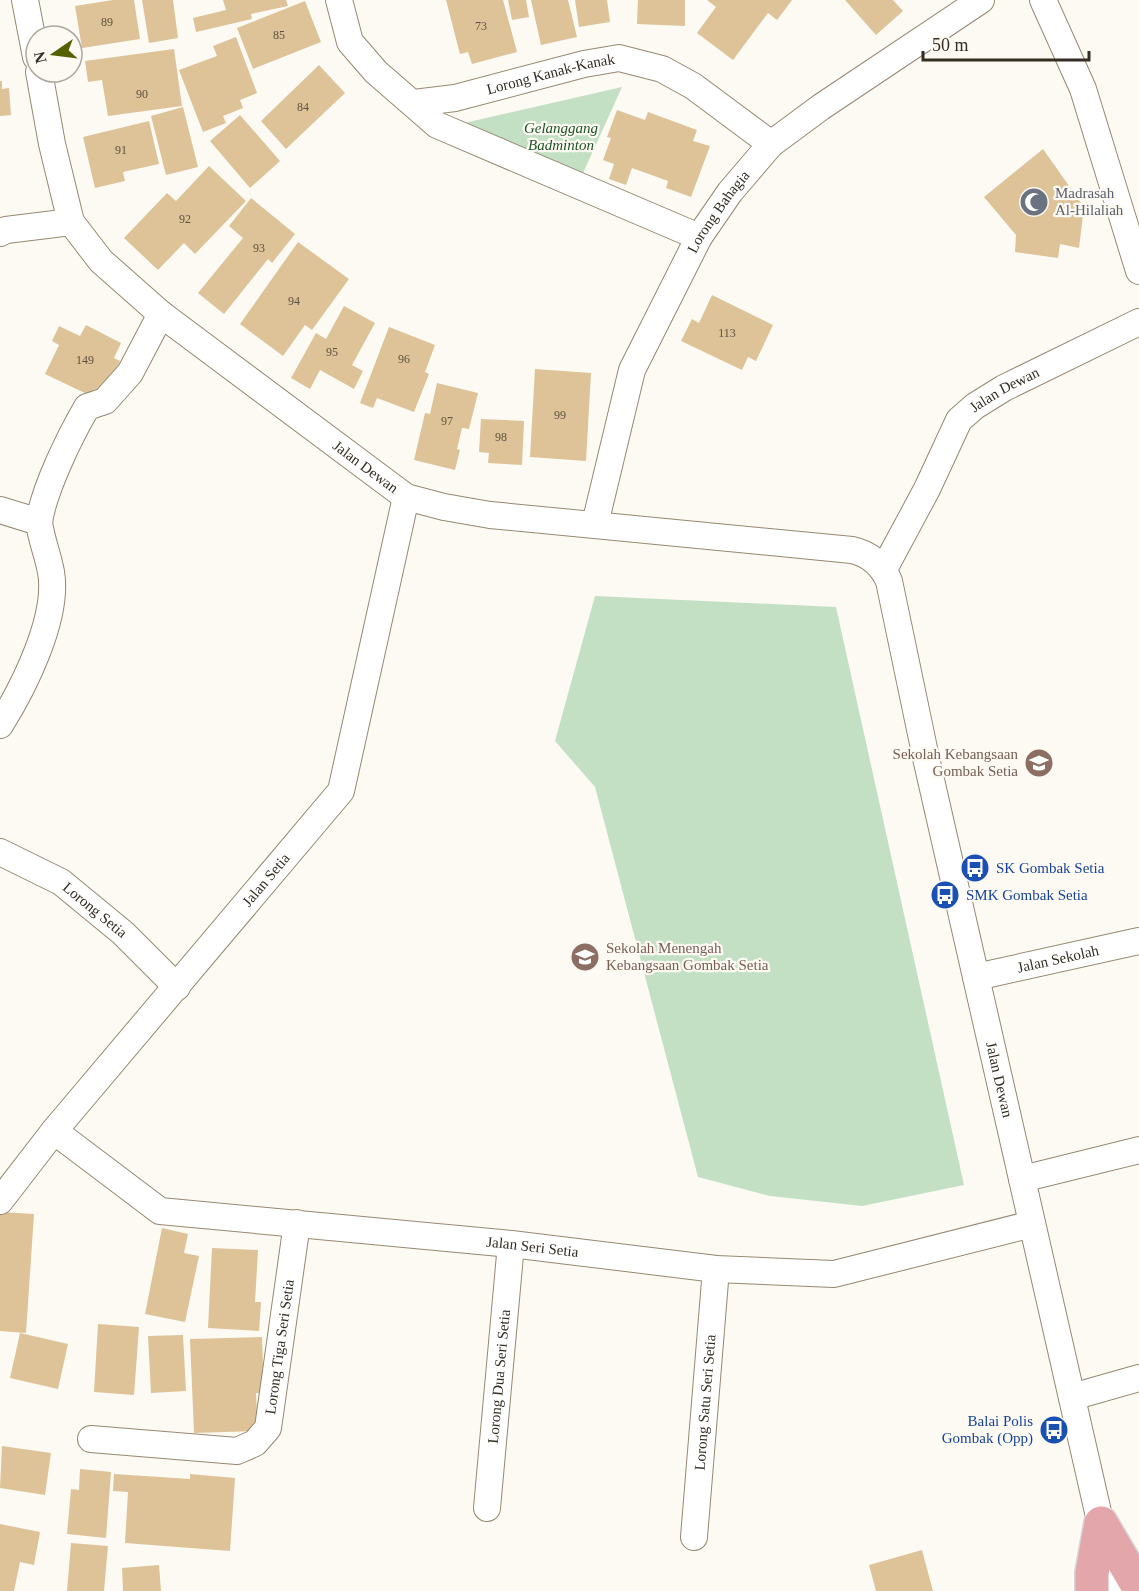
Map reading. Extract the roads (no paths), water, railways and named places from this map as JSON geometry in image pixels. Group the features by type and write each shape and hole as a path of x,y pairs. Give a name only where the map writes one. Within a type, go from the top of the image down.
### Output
{"main road":[{"path":"1101,1523 1139,1588"},
{"path":"1092,1591 1092,1572 1101,1523"}],"street":[{"path":"25,0 30,24"},
{"path":"339,0 350,42 376,72 437,125 699,237"},
{"name":"Lorong Bahagia","path":"595,524 632,370 699,237 730,192 771,144 821,107 981,0"},
{"path":"1043,0 1083,90 1139,271"},
{"name":"Lorong Kanak-Kanak","path":"414,103 455,98 584,64 619,58 662,69 693,86 771,144"},
{"name":"Jalan Dewan","path":"41,84 52,144 71,222 101,261 161,314 406,497 444,507 490,515 852,550 870,558 884,569 889,581 926,758 1116,1591"},
{"path":"0,233 6,230 71,222"},
{"path":"0,724 16,699 51,611 52,573 39,522 41,507 77,423 87,407 105,401 130,373 161,314"},
{"name":"Jalan Dewan","path":"884,569 927,489 959,420 975,406 1004,388 1139,322"},
{"name":"Jalan Setia","path":"0,1201 54,1131 341,791 406,497"},
{"path":"0,510 39,522"},
{"name":"Lorong Setia","path":"0,852 61,882 123,933 177,987"},
{"name":"Jalan Sekolah","path":"976,977 1139,941"},
{"name":"Jalan Seri Setia","path":"54,1131 160,1211 511,1244 716,1269 834,1274 1032,1224"},
{"path":"1022,1179 1139,1150"},
{"name":"Lorong Tiga Seri Setia","path":"91,1439 237,1451 255,1443 268,1428 297,1223"},
{"name":"Lorong Dua Seri Setia","path":"487,1508 511,1244"},
{"name":"Lorong Satu Seri Setia","path":"694,1537 716,1269"},
{"path":"1072,1397 1139,1378"}],"place":[{"name":"Madrasah Al-Hilaliah","path":"1034,202"},
{"name":"Sekolah Kebangsaan Gombak Setia","path":"1039,763"},
{"name":"SK Gombak Setia","path":"975,868"},
{"name":"SMK Gombak Setia","path":"945,895"},
{"name":"Sekolah Menengah Kebangsaan Gombak Setia","path":"585,957"},
{"name":"Balai Polis Gombak (Opp)","path":"1054,1430"}],"park label":[{"name":"Gelanggang Badminton","path":"561,136"}]}
